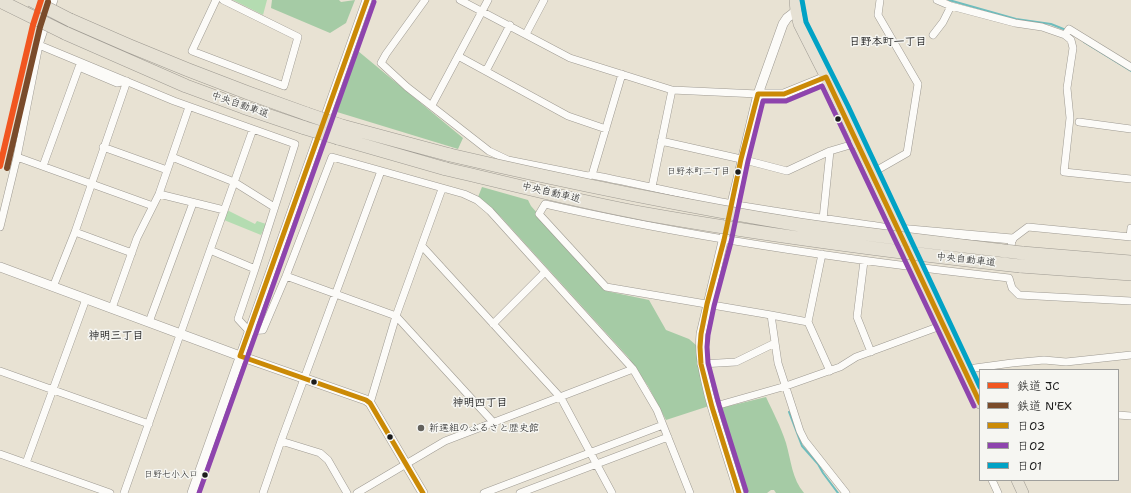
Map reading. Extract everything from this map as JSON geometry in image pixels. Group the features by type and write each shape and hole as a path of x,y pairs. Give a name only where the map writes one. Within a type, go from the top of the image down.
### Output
{"highway":[{"name":"中央自動車道","path":"31,0 70,20 134,48 238,90 307,114 340,132 446,169 563,197 645,214 781,236 914,254 1020,266 1131,274"},
{"name":"中央自動車道","path":"0,1 64,33 186,86 305,128 340,132 450,155 552,179 698,208 809,226 1022,253 1131,262"}],"main road":[{"path":"795,5 799,24 872,173 979,401"},
{"path":"1017,481 1023,493"}],"street":[{"path":"0,227 17,157 39,45 54,0"},
{"path":"216,0 192,51 284,86 298,37 223,0"},
{"path":"192,493 368,0"},
{"path":"425,0 381,63 489,151 508,160 652,187 732,204 822,219 898,229 1012,239 1028,226 1130,237 1131,228"},
{"path":"460,0 570,58 672,90 784,94 826,77"},
{"path":"432,106 488,0"},
{"path":"526,34 544,0"},
{"path":"872,173 907,153 918,84 878,15 880,0"},
{"path":"936,0 951,6 1015,23 1067,33 1130,65"},
{"path":"739,493 712,407 701,364 701,334 707,304 724,240 741,159 758,94 783,24 795,5"},
{"path":"933,35 943,22 951,6"},
{"path":"486,71 510,26"},
{"path":"1067,33 1073,48 1067,88 1070,118 1064,172 1131,179"},
{"path":"39,45 189,107 295,144 238,319 249,331"},
{"path":"458,56 568,116 606,129"},
{"path":"43,166 79,67 117,83 127,81"},
{"path":"584,213 590,176 622,74"},
{"path":"53,286 75,232 103,147 127,81"},
{"path":"652,187 672,90"},
{"path":"112,308 137,238 159,194 189,107"},
{"path":"1080,122 1131,129"},
{"path":"124,493 252,129"},
{"path":"661,141 787,171 830,151 857,143"},
{"path":"103,147 168,170"},
{"path":"822,219 830,151"},
{"path":"172,156 234,182 274,207"},
{"path":"17,157 153,206"},
{"path":"249,331 263,330 286,276 332,157 464,194 477,200 490,211 633,369 657,410 690,493"},
{"path":"264,493 281,441 381,171"},
{"path":"370,403 396,316 442,189"},
{"path":"159,194 224,210"},
{"path":"149,322 193,203"},
{"path":"808,322 606,287 539,214 545,204 724,240 916,268 1008,278"},
{"path":"75,232 132,253"},
{"path":"1012,239 1008,278 1012,288 1019,295 1131,301"},
{"path":"422,246 561,398 612,493"},
{"path":"210,250 255,269"},
{"path":"822,254 808,322 830,371"},
{"path":"864,261 857,317 871,352"},
{"path":"0,267 240,356 366,400 370,403 423,493"},
{"path":"493,324 545,272"},
{"path":"286,276 396,316 493,422"},
{"path":"26,463 86,299"},
{"path":"771,315 778,363 800,431 805,441 846,493"},
{"path":"712,407 786,386 840,368 856,358 943,325"},
{"path":"701,364 736,362 775,343"},
{"path":"966,372 975,368 1012,363 1044,360 1066,362 1131,355"},
{"path":"357,493 445,441 561,398 633,369"},
{"path":"0,371 149,424"},
{"path":"1119,415 1131,416"},
{"path":"484,493 663,424"},
{"path":"520,493 668,437"},
{"path":"281,441 320,453 328,460 347,493"},
{"path":"0,454 110,493"},
{"path":"992,481 998,493"}],"green space":[{"path":"233,0 267,0 263,15"},
{"path":"272,0 339,0 341,2 355,0 346,23 330,33 271,8"},
{"path":"358,51 463,138 458,149 337,112"},
{"path":"482,187 528,200 531,206 606,291 649,300 666,330 689,339 696,345 709,406 666,420 648,386 628,357 501,217 478,197"},
{"path":"227,210 255,224 257,221 266,224 261,235 224,220"},
{"path":"766,397 784,437 794,476 804,493 776,493 774,490 771,490 767,493 744,493 720,419 721,408"}],"waterway":[{"path":"949,0 1016,19 1051,24 1066,30"},
{"path":"1084,42 1131,71"},
{"path":"789,412 802,446 818,464 838,493"}],"rail line":[{"name":"JC","path":"0,166 33,25 41,0"},
{"name":"N'EX","path":"7,168 40,27 48,2"}],"transit line":[{"name":"日03","path":"367,0 240,356 366,400 370,403 423,493"},
{"name":"日01","path":"802,0 806,22 848,106 979,385"},
{"name":"日02","path":"199,493 374,2"},
{"name":"日03","path":"739,493 712,407 701,364 700,347 707,304 724,240 741,159 758,94 784,94 826,77 979,401"},
{"name":"日02","path":"746,491 719,405 708,363 707,347 714,306 731,242 748,161 763,101 786,101 822,86 974,406"}],"place":[{"name":"日野本町二丁目","path":"738,172"},
{"name":"新選組のふるさと歴史館","path":"421,428"},
{"name":"日野七小入口","path":"205,475"}],"district":[{"name":"日野本町一丁目","path":"888,42"},
{"name":"神明三丁目","path":"116,336"},
{"name":"神明四丁目","path":"480,403"}]}
